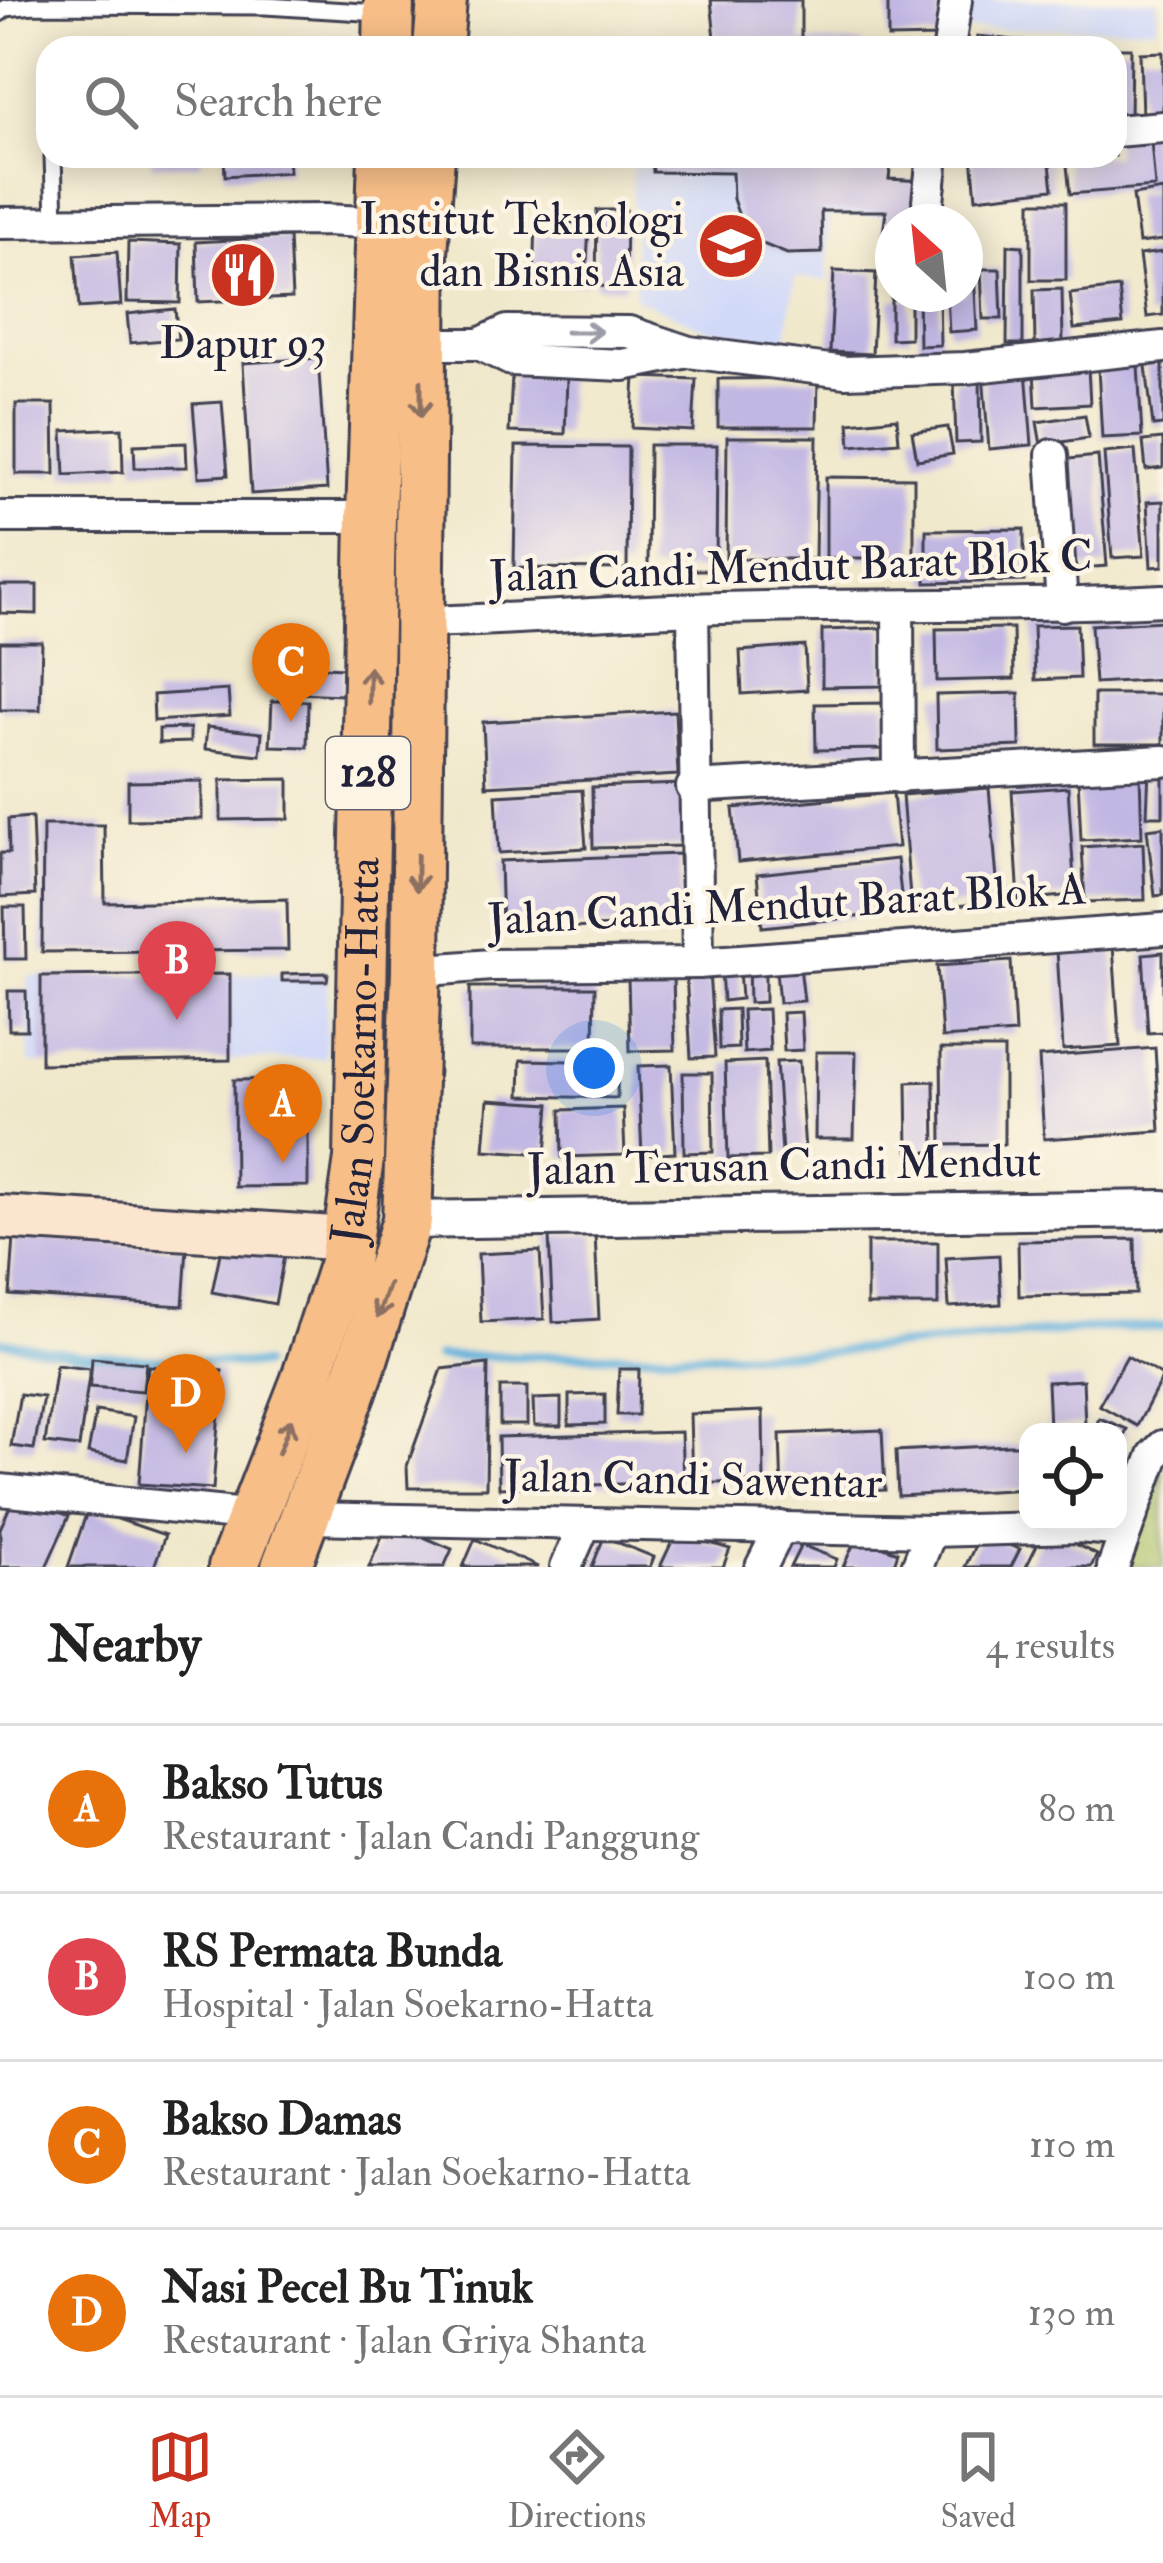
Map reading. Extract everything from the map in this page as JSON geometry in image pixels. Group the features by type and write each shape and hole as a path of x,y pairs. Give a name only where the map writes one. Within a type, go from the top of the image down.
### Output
{"main road":[{"path":"439,36 442,0"},
{"name":"Jalan Soekarno-Hatta","path":"233,1567 305,1382 350,1239 359,1159 370,517 383,168"},
{"name":"Jalan Soekarno-Hatta","path":"286,1567 396,1262 406,1220 416,971 422,344 429,168"},
{"path":"370,624 421,622"},
{"path":"0,1217 350,1239"}],"street":[{"path":"951,36 956,0"},
{"path":"1127,130 1163,127"},
{"path":"928,202 932,168"},
{"path":"0,223 381,223"},
{"path":"422,344 478,344 507,331 629,332 689,352 844,372 965,368 1163,347"},
{"path":"1052,455 1062,605"},
{"path":"0,517 370,517"},
{"name":"Jalan Candi Mendut Barat Blok C","path":"421,622 693,609 1163,600"},
{"path":"898,606 899,776"},
{"path":"693,609 698,963"},
{"path":"692,787 1163,760"},
{"name":"Jalan Candi Mendut Barat Blok A","path":"416,971 491,965 698,963 1163,929"},
{"name":"Jalan Terusan Candi Mendut","path":"406,1220 1163,1209"},
{"path":"1127,1528 1154,1455 1163,1446"},
{"path":"0,1490 255,1516"},
{"name":"Jalan Candi Sawentar","path":"307,1518 931,1531 1019,1529"},
{"path":"566,1567 585,1524"},
{"path":"761,1567 781,1527"},
{"path":"917,1567 931,1531"},
{"path":"1081,1531 1112,1567 1126,1531"}],"lane":[{"path":"0,13 34,4 265,6 389,20"},
{"path":"54,168 56,222"}],"shaded area":[{"path":"970,0 1157,0 1157,27 965,30"},
{"name":"Institut Teknologi dan Bisnis Asia","path":"635,168 890,168 886,204 875,204 875,216 830,216 827,281 795,277 786,342 706,329 635,298"},
{"path":"328,973 325,1058 29,1064 28,976"}],"green space":[{"path":"1163,1469 1163,1567 1125,1567"}],"building":[{"path":"711,0 801,0 801,36 715,36"},
{"path":"888,0 939,0 940,36 888,36"},
{"path":"1127,48 1131,48 1127,118"},
{"path":"1163,52 1163,115 1142,116 1140,53"},
{"path":"1150,129 1155,187 1070,194 1067,168 1127,168 1127,131"},
{"path":"225,168 289,168 289,172 225,176"},
{"path":"653,168 890,168 889,179 923,181 923,204 875,204 875,211 821,211 822,253 787,254 758,242 741,222 733,199 732,173 653,172"},
{"path":"973,168 1050,168 1053,189 976,198"},
{"path":"1163,190 1163,240 1139,243 1133,195"},
{"path":"1031,202 1066,202 1066,280 1031,280"},
{"path":"597,210 626,210 625,287 596,286"},
{"path":"536,222 589,224 586,284 534,282"},
{"path":"289,237 292,298 198,302 196,242"},
{"path":"128,242 181,244 180,303 127,302"},
{"path":"1008,245 1023,246 1023,344 1007,344"},
{"path":"117,252 121,305 79,308 75,255"},
{"path":"1163,252 1163,315 1147,317 1139,255"},
{"path":"983,269 1000,269 1002,319 983,319"},
{"path":"834,271 875,273 872,354 830,352"},
{"path":"1119,288 1123,324 1074,329 1070,294"},
{"path":"1062,289 1063,344 1035,345 1034,290"},
{"path":"175,309 178,339 130,343 127,314"},
{"path":"891,312 910,312 910,338 891,339"},
{"path":"918,312 939,312 940,345 919,346"},
{"path":"948,312 976,312 977,330 949,332"},
{"path":"318,358 327,489 251,494 243,363"},
{"path":"1163,364 1163,425 1153,426 1146,366"},
{"path":"1138,365 1142,436 1102,438 1098,368"},
{"path":"1088,368 1090,404 1036,407 1034,371"},
{"path":"1026,371 1032,445 989,449 983,374"},
{"path":"512,376 567,378 565,434 509,432"},
{"path":"635,377 696,379 693,431 632,428"},
{"path":"818,378 817,427 718,427 718,379"},
{"path":"954,379 980,379 981,442 956,443"},
{"path":"222,402 228,475 199,477 193,404"},
{"path":"16,404 54,404 55,474 16,474"},
{"path":"1085,415 1089,438 1041,445 1037,422"},
{"path":"897,418 899,442 851,446 849,423"},
{"path":"948,427 953,454 917,460 912,432"},
{"path":"122,428 123,472 65,475 63,431"},
{"path":"727,437 817,437 815,559 726,559"},
{"path":"1163,439 1163,468 1146,470 1143,441"},
{"path":"186,443 187,467 135,468 134,445"},
{"path":"649,445 717,445 716,570 648,570"},
{"path":"516,446 628,447 627,569 514,568"},
{"path":"1135,450 1144,556 1112,558 1104,453"},
{"path":"1098,456 1107,566 1068,569 1059,460"},
{"path":"826,477 914,478 914,558 826,558"},
{"path":"1163,501 1163,566 1151,567 1147,502"},
{"path":"1024,529 1024,581 926,583 926,530"},
{"path":"0,585 37,585 37,614 0,613"},
{"path":"1163,621 1163,679 1095,683 1091,625"},
{"path":"1077,625 1079,678 1035,680 1033,626"},
{"path":"884,628 885,686 822,687 822,630"},
{"path":"1013,628 1014,679 937,681 936,629"},
{"path":"0,642 42,642 40,710 0,710"},
{"path":"805,646 807,690 742,694 740,651"},
{"path":"301,666 344,668 342,695 299,693"},
{"path":"228,690 230,716 154,721 153,695"},
{"path":"1019,693 1020,746 937,749 936,695"},
{"path":"1094,694 1163,694 1163,744 1094,744"},
{"path":"272,701 308,701 307,747 270,746"},
{"path":"885,703 886,749 816,750 815,704"},
{"path":"675,711 678,775 486,786 483,722"},
{"path":"207,727 262,733 260,755 205,749"},
{"path":"190,728 190,742 159,743 159,729"},
{"path":"1149,768 1163,769 1163,816 1147,816"},
{"path":"1140,775 1142,837 1081,840 1078,777"},
{"path":"289,779 289,819 221,820 221,780"},
{"path":"202,781 202,819 128,820 128,782"},
{"path":"683,784 685,846 593,848 592,787"},
{"path":"1068,787 1075,895 1019,900 1012,791"},
{"path":"989,788 999,902 911,910 902,795"},
{"path":"582,790 586,848 499,853 496,795"},
{"path":"893,793 898,847 738,862 733,808"},
{"path":"32,817 35,895 0,897 0,853 9,853 8,819"},
{"path":"43,825 104,825 105,903 287,899 288,950 42,952"},
{"path":"1163,827 1163,895 1155,896 1147,829"},
{"path":"1143,843 1145,900 1085,902 1082,847"},
{"path":"679,854 682,923 502,931 500,861"},
{"path":"897,859 903,912 762,927 757,874"},
{"path":"4,907 25,907 26,959 5,959"},
{"path":"1113,946 1120,1046 1063,1050 1057,950"},
{"path":"1163,952 1163,1032 1148,1033 1143,954"},
{"path":"799,958 804,1001 779,1003 775,960"},
{"path":"1011,961 1015,1033 942,1038 937,966"},
{"path":"748,963 765,963 765,1002 749,1003"},
{"path":"739,969 741,999 723,1001 721,970"},
{"path":"709,972 715,1057 691,1058 686,973"},
{"path":"328,973 327,981 282,981 282,974"},
{"path":"230,974 230,1060 41,1064 41,976"},
{"path":"673,976 675,1050 630,1051 628,977"},
{"path":"470,987 595,987 594,1048 470,1048"},
{"path":"8,991 26,991 27,1030 9,1030"},
{"path":"737,1009 738,1048 719,1049 718,1010"},
{"path":"768,1009 770,1051 744,1053 742,1010"},
{"path":"801,1012 803,1050 784,1051 782,1013"},
{"path":"1155,1048 1160,1131 1044,1139 1039,1057"},
{"path":"941,1049 1004,1049 1004,1144 942,1145"},
{"path":"816,1052 856,1052 854,1139 815,1139"},
{"path":"521,1060 618,1062 617,1098 520,1096"},
{"path":"765,1061 768,1157 728,1158 725,1063"},
{"path":"799,1061 805,1151 782,1153 776,1062"},
{"path":"671,1065 675,1153 642,1155 638,1066"},
{"path":"683,1073 712,1073 713,1152 684,1153"},
{"path":"308,1079 308,1186 235,1187 234,1080"},
{"path":"934,1081 935,1152 908,1152 907,1082"},
{"path":"488,1100 550,1104 546,1154 484,1150"},
{"path":"623,1108 625,1155 562,1157 561,1110"},
{"path":"595,1234 599,1319 553,1322 549,1236"},
{"path":"14,1237 187,1248 183,1306 10,1295"},
{"path":"223,1239 285,1251 275,1304 212,1292"},
{"path":"1135,1239 1136,1294 1019,1296 1018,1241"},
{"path":"867,1242 938,1242 938,1305 867,1305"},
{"path":"540,1251 544,1319 481,1322 478,1254"},
{"path":"999,1255 1001,1304 949,1307 946,1258"},
{"path":"1127,1356 1163,1376 1137,1426 1099,1405"},
{"path":"92,1358 146,1363 143,1391 90,1387"},
{"path":"488,1364 486,1488 408,1488 407,1466 442,1369"},
{"path":"56,1365 90,1369 79,1447 45,1443"},
{"path":"148,1366 222,1371 213,1489 139,1484"},
{"path":"619,1369 639,1369 638,1415 617,1415"},
{"path":"1083,1380 1085,1423 1049,1423 1047,1382"},
{"path":"500,1387 527,1387 527,1425 500,1425"},
{"path":"20,1394 43,1397 34,1449 11,1446"},
{"path":"605,1394 605,1424 569,1425 569,1395"},
{"path":"561,1398 561,1426 534,1426 533,1399"},
{"path":"96,1411 134,1417 127,1460 88,1453"},
{"path":"763,1411 764,1481 692,1484 690,1414"},
{"path":"882,1430 885,1490 782,1494 780,1434"},
{"path":"681,1432 683,1482 499,1488 498,1437"},
{"path":"1019,1445 1019,1489 898,1496 896,1451"},
{"path":"16,1493 69,1516 46,1567 0,1567 0,1529"},
{"path":"88,1509 165,1535 154,1567 68,1567"},
{"path":"388,1522 452,1549 444,1567 369,1567"},
{"path":"1044,1531 1097,1555 1091,1567 1026,1567"},
{"path":"676,1533 730,1549 723,1567 660,1567"},
{"path":"980,1535 1020,1549 1011,1567 965,1567"},
{"path":"604,1537 654,1557 650,1567 592,1567"},
{"path":"857,1537 898,1552 893,1567 843,1567"},
{"path":"475,1539 538,1567 463,1567"},
{"path":"801,1545 837,1559 834,1567 790,1567"}],"waterway":[{"path":"437,1357 819,1353 1101,1328 1163,1327"},
{"path":"0,1341 79,1355 262,1365"}],"place":[{"name":"Institut Teknologi dan Bisnis Asia","path":"731,246"},
{"name":"Dapur 93","path":"243,275"},
{"name":"Bakso Damas","path":"291,722"},
{"name":"RS Permata Bunda","path":"177,1020"},
{"name":"Bakso Tutus","path":"283,1163"},
{"name":"Nasi Pecel Bu Tinuk","path":"186,1453"}]}
